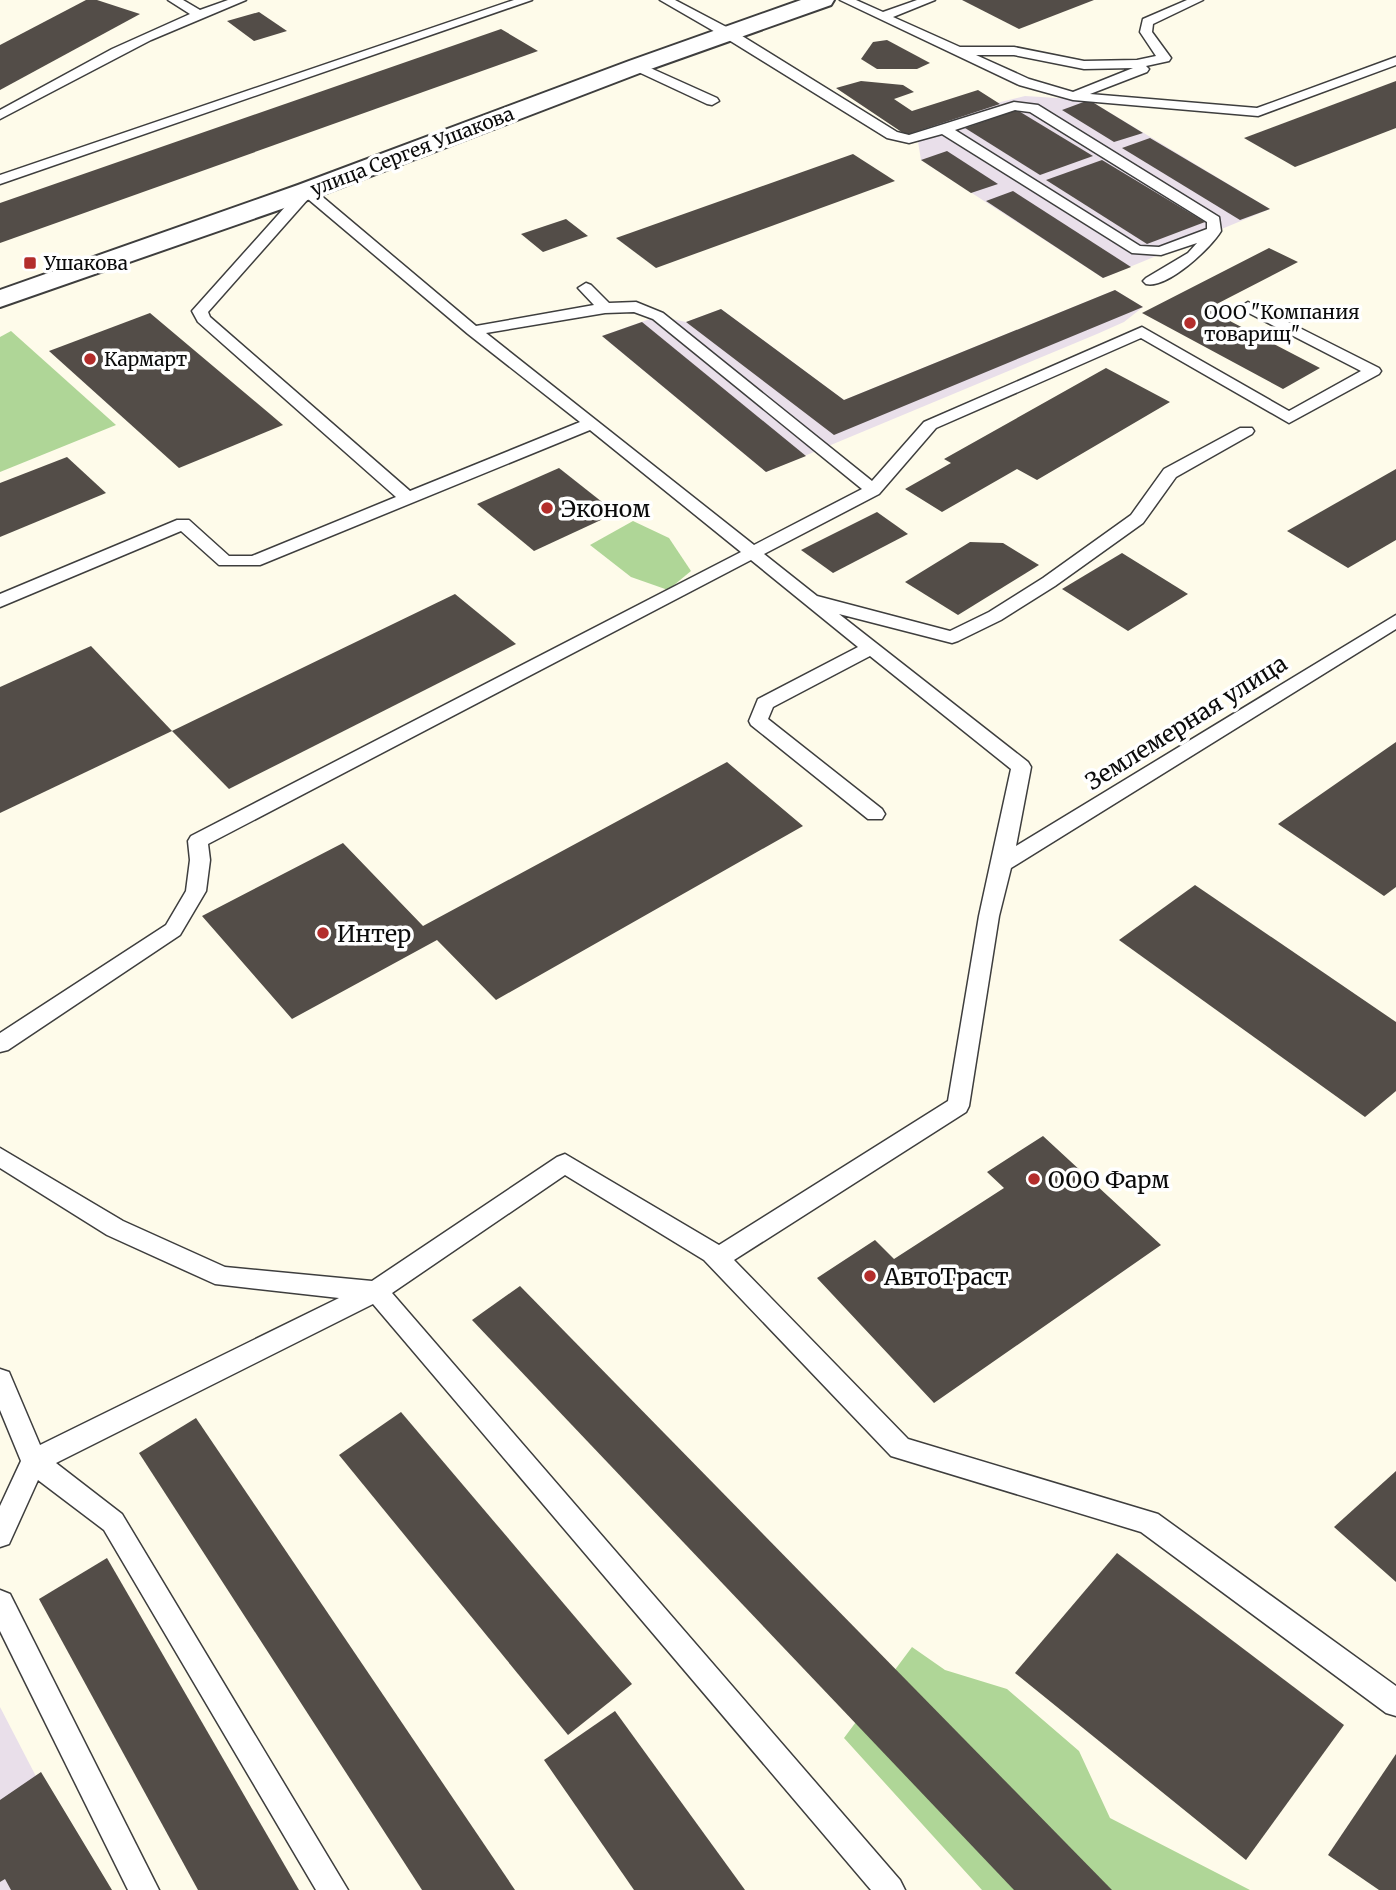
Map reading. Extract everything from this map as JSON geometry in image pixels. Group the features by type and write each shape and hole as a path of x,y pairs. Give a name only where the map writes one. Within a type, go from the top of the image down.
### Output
{"street":[{"name":"улица Сергея Ушакова","path":"0,299 307,191 637,66 823,0"}],"lane":[{"path":"174,0 197,13"},
{"path":"0,115 153,32 197,13 240,0"},
{"path":"0,180 526,0"},
{"path":"666,0 729,34 892,135 909,139 1014,106 1033,108 1214,220 1214,231 1193,256 1151,281"},
{"path":"846,0 1024,82 1073,96 1258,112 1396,61"},
{"path":"881,17 929,0"},
{"path":"1164,58 1146,32 1147,22 1197,0"},
{"path":"951,50 1014,51 1084,65 1137,64 1164,58"},
{"path":"1073,96 1134,73 1164,58"},
{"path":"637,66 712,101"},
{"path":"944,129 1137,250 1161,251 1214,231"},
{"path":"408,498 203,319 200,311 307,191 473,331 1021,767 989,916 958,1106 717,1259"},
{"path":"586,288 605,308"},
{"path":"473,331 605,308 636,307 653,303"},
{"path":"636,307 658,316 873,490"},
{"path":"0,1044 173,930 196,891 200,860 198,841 873,490 930,425 1142,332 1289,418 1373,371 1248,307"},
{"path":"0,601 183,524 225,561 254,561 592,423"},
{"path":"811,600 952,637 995,616 1049,582 1137,519 1170,474 1246,432"},
{"name":"Землемерная улица","path":"1002,864 1396,621"},
{"path":"871,648 765,703 758,721 875,814"},
{"path":"0,1157 115,1228 223,1277 376,1291 890,1890"},
{"path":"0,1535 34,1461 376,1291 565,1163 712,1252 900,1448 1149,1522 1396,1703"},
{"path":"0,1380 34,1461 113,1522 333,1890"},
{"path":"0,1603 144,1890"}],"shaded area":[{"path":"1025,96 1089,100 1270,209 1103,278 921,160 915,123"},
{"path":"1115,290 1143,307 1124,322 1097,334 766,472 602,336 658,316 686,322 721,309 844,400"},
{"path":"0,1707 95,1890 0,1890"}],"green space":[{"path":"11,331 116,425 0,472 0,337"},
{"path":"633,521 669,538 691,571 668,590 631,577 590,545"},
{"path":"912,1647 945,1670 1007,1689 1079,1751 1110,1818 1250,1890 982,1890 844,1738"}],"building":[{"path":"86,0 97,0 140,14 0,90 0,45"},
{"path":"962,0 1094,0 1019,29"},
{"path":"259,12 287,31 254,41 227,21"},
{"path":"501,29 538,51 0,243 0,203"},
{"path":"887,40 930,63 917,69 877,69 861,59 873,42"},
{"path":"861,81 903,85 914,92 894,99 912,111 978,90 1000,104 906,135 836,88"},
{"path":"1396,81 1396,128 1295,167 1244,138"},
{"path":"1089,100 1143,133 1114,142 1062,110"},
{"path":"1017,110 1093,156 1040,175 965,128"},
{"path":"1150,138 1270,209 1240,220 1122,148"},
{"path":"947,151 998,184 971,193 921,160"},
{"path":"853,154 895,181 656,268 616,238"},
{"path":"1102,160 1205,222 1147,244 1046,180"},
{"path":"1013,191 1131,267 1103,278 986,201"},
{"path":"566,219 588,236 543,252 521,234"},
{"path":"1269,248 1298,262 1207,309 1320,368 1283,389 1142,313"},
{"path":"1115,290 1143,307 834,435 686,322 721,309 844,400"},
{"path":"150,313 283,425 179,468 49,351"},
{"path":"642,322 806,456 766,472 602,336"},
{"path":"1106,368 1170,402 1037,480 1017,469 942,512 905,489 951,463 944,459"},
{"path":"67,457 106,493 0,537 0,483"},
{"name":"Эконом","path":"559,468 616,513 534,551 477,504"},
{"path":"1396,469 1396,540 1348,568 1287,531"},
{"path":"877,512 908,534 833,573 801,550"},
{"path":"970,542 1003,543 1039,565 958,615 905,582"},
{"path":"1122,553 1188,594 1128,631 1062,589"},
{"path":"455,594 516,644 229,789 172,731"},
{"path":"91,646 172,731 0,813 0,687"},
{"path":"1396,742 1396,887 1384,896 1278,824"},
{"path":"727,762 803,826 496,1000 437,940 292,1019 202,916 343,843 423,926"},
{"path":"1195,885 1396,1022 1396,1091 1365,1117 1119,940"},
{"path":"1043,1136 1161,1245 934,1403 817,1278 875,1240 894,1259 1004,1188 987,1172"},
{"path":"520,1286 1112,1890 1014,1890 472,1320"},
{"path":"401,1412 632,1684 568,1735 339,1455"},
{"path":"196,1418 515,1890 422,1890 139,1453"},
{"path":"1396,1471 1396,1582 1334,1527"},
{"path":"1117,1553 1344,1725 1246,1860 1015,1673"},
{"path":"107,1558 299,1890 198,1890 39,1599"},
{"path":"615,1711 745,1890 634,1890 544,1760"},
{"path":"1396,1754 1396,1890 1379,1890 1328,1855"},
{"path":"41,1772 112,1890 11,1890 5,1879 0,1882 0,1800"}],"place":[{"name":"Ушакова","path":"30,263"},
{"name":"ООО \"Компания товарищ\"","path":"1190,323"},
{"name":"Кармарт","path":"90,359"},
{"name":"Эконом","path":"547,508"},
{"name":"Интер","path":"323,933"},
{"name":"ООО Фарм","path":"1034,1179"},
{"name":"АвтоТраст","path":"870,1276"}]}
